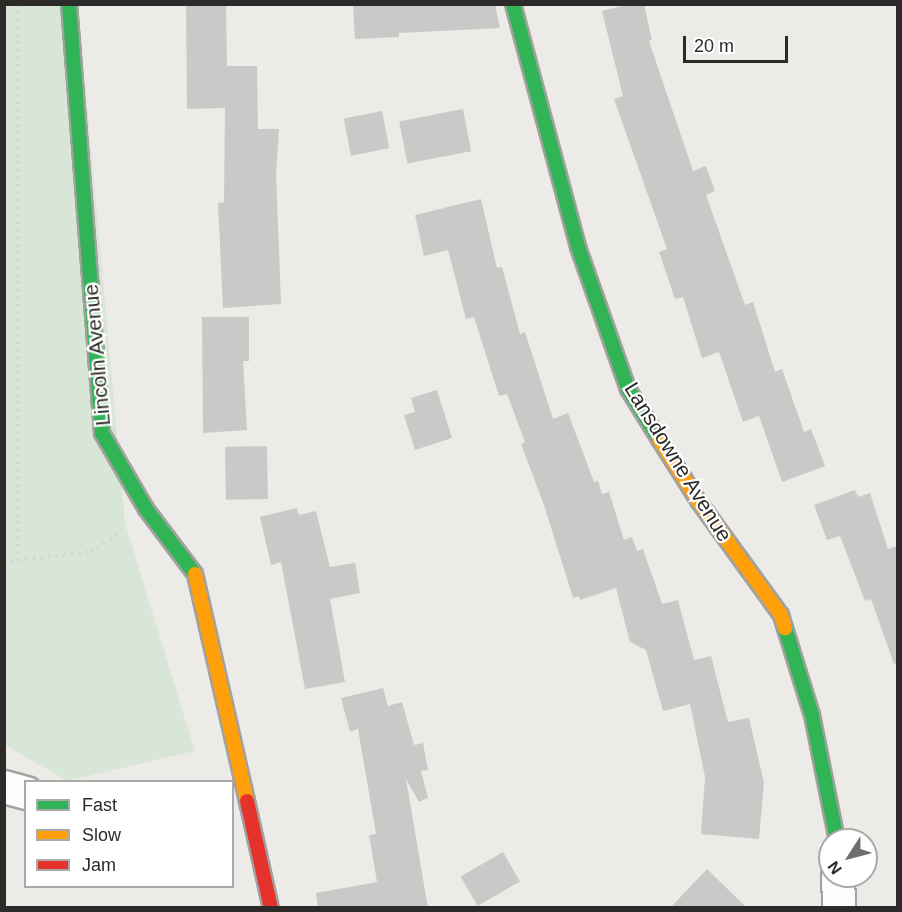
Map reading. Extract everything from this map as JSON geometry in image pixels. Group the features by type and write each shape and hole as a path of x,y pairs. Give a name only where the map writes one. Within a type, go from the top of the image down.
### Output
{"street":[{"name":"Lincoln Avenue","path":"69,4 102,433 146,509 195,573 238,782 271,908"},
{"name":"Lansdowne Avenue","path":"513,4 578,247 628,389 699,502 781,615 812,715 835,828"},
{"path":"4,787 24,793"},
{"path":"838,888 839,908"}],"path":[{"path":"18,4 18,560"},
{"path":"4,566 18,560 90,552 109,543 146,509"}],"green space":[{"path":"4,5 78,5 125,523 195,751 65,780 5,745"}],"building":[{"path":"186,4 226,4 227,66 257,66 258,129 279,129 276,174 281,304 223,308 218,203 224,202 225,108 187,109"},
{"path":"353,4 495,4 500,28 399,33 399,37 355,39"},
{"path":"629,4 644,4 652,40 649,41 693,171 706,166 715,191 706,195 745,305 753,302 775,372 782,369 804,432 811,429 825,466 782,482 759,416 743,422 719,352 702,358 683,297 675,299 659,252 667,249 614,99 623,96 602,11"},
{"path":"463,109 471,151 407,164 399,121"},
{"path":"382,111 389,148 351,156 344,118"},
{"path":"481,199 497,268 502,267 520,334 525,332 553,419 568,413 594,482 598,481 602,494 609,492 624,540 632,537 637,551 643,549 662,604 678,600 694,660 711,656 728,722 749,718 764,783 759,839 701,834 705,777 690,704 663,711 646,650 630,642 616,588 580,600 579,596 573,598 544,505 521,444 525,442 507,394 499,396 474,317 466,319 448,250 424,256 415,215"},
{"path":"202,317 249,317 249,361 243,361 247,430 203,433"},
{"path":"437,390 452,438 415,450 404,415 415,412 411,398"},
{"path":"267,446 268,499 226,500 225,447"},
{"path":"855,490 858,497 870,493 888,549 897,546 897,663 894,664 871,599 865,601 840,536 827,540 814,505"},
{"path":"297,508 299,515 316,511 330,567 355,563 360,593 330,599 345,682 305,689 281,562 271,565 260,517"},
{"path":"383,688 388,706 402,702 414,745 423,743 428,770 421,771 428,798 419,802 406,779 428,908 318,908 316,893 377,882 369,835 376,834 358,729 350,732 341,698"},
{"path":"503,852 520,881 478,906 461,876"},
{"path":"707,869 747,908 670,908"}],"traffic: fast":[{"path":"69,4 102,433 146,509 195,574"},
{"path":"513,4 578,247 628,389 659,439"},
{"path":"785,628 812,715 835,828"}],"traffic: slow":[{"path":"659,439 699,502 781,615 785,628"},
{"path":"195,574 247,801"}],"traffic: jam":[{"path":"247,801 271,908"}]}
